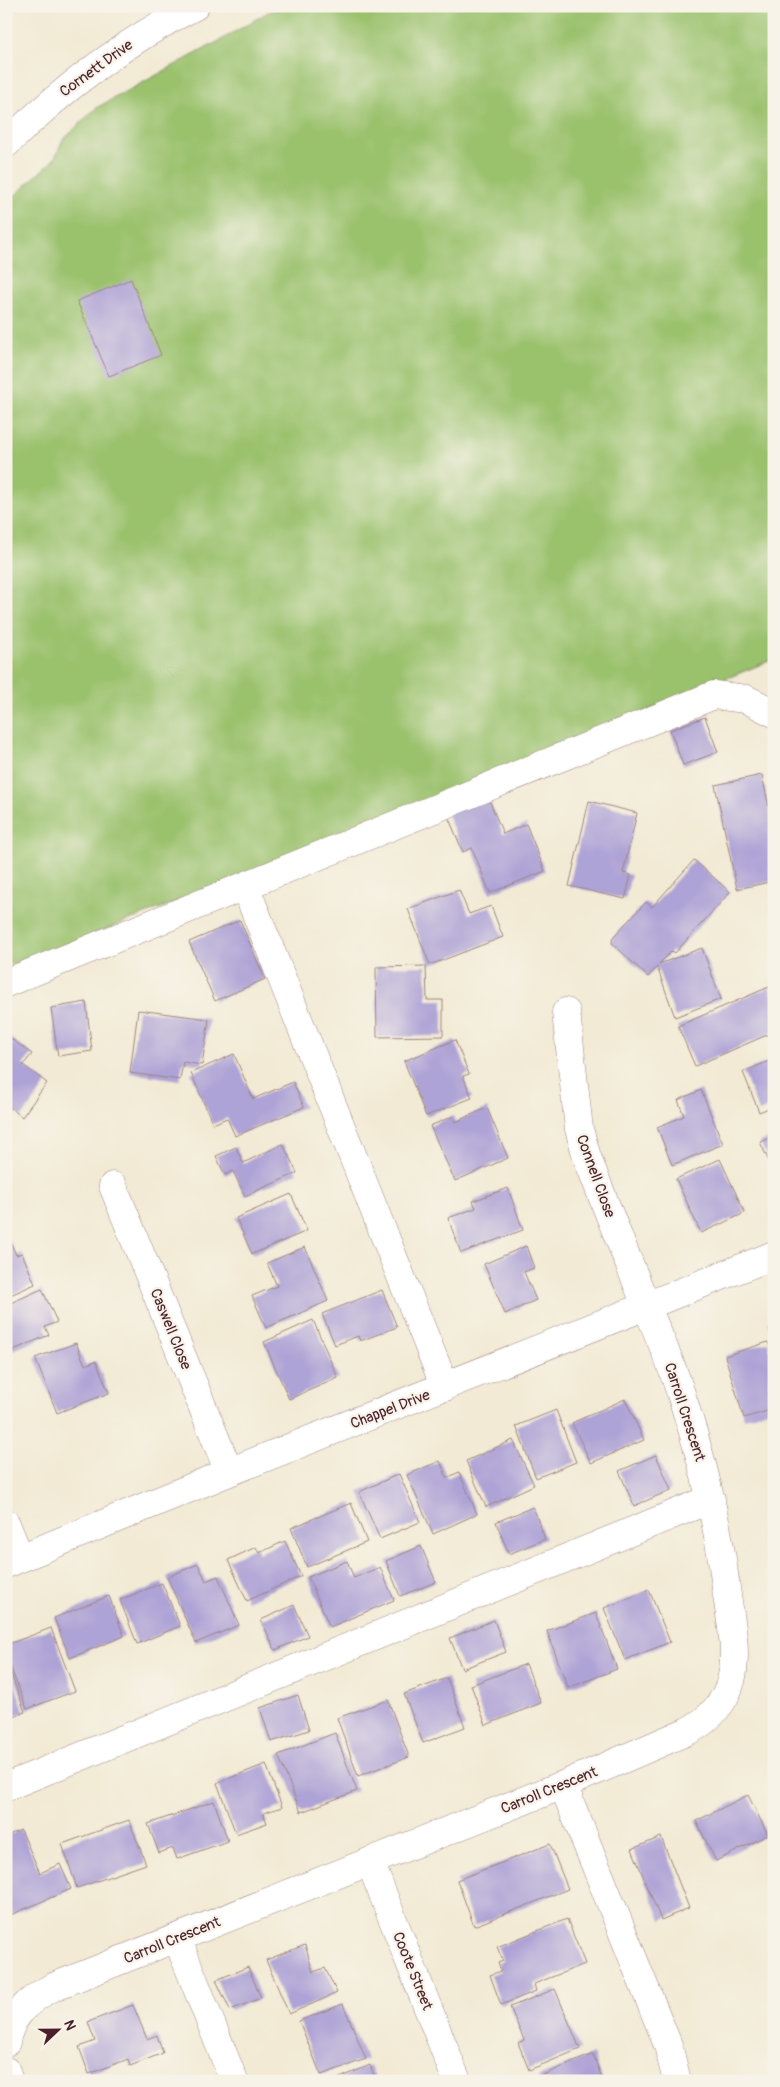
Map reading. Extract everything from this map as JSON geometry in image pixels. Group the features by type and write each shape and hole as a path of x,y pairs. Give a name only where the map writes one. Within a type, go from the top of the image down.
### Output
{"street":[{"name":"Cornett Drive","path":"6,144 62,92 94,67 128,43 196,6"},
{"path":"6,983 714,695 746,699 774,713"},
{"path":"245,886 445,1387"},
{"name":"Connell Close","path":"566,1012 579,1128 586,1158 646,1305"},
{"name":"Caswell Close","path":"113,1186 229,1472"},
{"name":"Chappel Drive","path":"13,1561 229,1472 774,1255"},
{"name":"Carroll Crescent","path":"6,2042 8,2028 19,2011 36,1996 53,1987 563,1785 688,1732 708,1718 724,1698 734,1668 734,1644 721,1542 683,1400 646,1305"},
{"path":"6,1787 711,1499"},
{"path":"6,1524 13,1561"},
{"path":"563,1785 668,2045 677,2081"},
{"name":"Coote Street","path":"370,1862 456,2081"},
{"path":"177,1938 234,2081"},
{"path":"6,2070 9,2081"}],"green space":[{"path":"293,6 759,6 774,12 774,659 248,874 22,962 6,965 6,204 55,158 62,141 96,108 221,40 268,12"}],"building":[{"path":"6,6 18,6 6,13"},
{"path":"131,279 161,355 109,376 77,301"},
{"path":"705,717 718,752 683,765 670,730"},
{"path":"762,775 774,831 774,881 737,889 715,785"},
{"path":"488,797 503,834 526,824 545,871 490,893 472,848 463,852 447,814"},
{"path":"589,801 637,813 623,873 631,875 625,899 569,886"},
{"path":"694,860 730,892 675,953 672,951 659,964 702,948 721,999 675,1017 657,967 648,977 612,943 613,937 646,902 652,907"},
{"path":"459,890 469,914 491,906 503,937 430,965 408,909"},
{"path":"240,920 265,979 215,1001 189,942"},
{"path":"426,966 427,1000 443,1000 443,1036 377,1037 376,967"},
{"path":"769,987 774,997 774,1032 695,1066 678,1026"},
{"path":"86,1002 92,1051 58,1056 51,1008"},
{"path":"138,1010 209,1019 202,1065 183,1062 180,1080 130,1073"},
{"path":"6,1035 32,1054 23,1065 47,1083 22,1117 6,1104"},
{"path":"455,1040 469,1074 463,1076 472,1098 426,1116 404,1061"},
{"path":"234,1054 253,1099 293,1082 304,1107 235,1136 227,1118 213,1124 191,1073"},
{"path":"774,1059 774,1106 759,1112 743,1072"},
{"path":"701,1090 723,1144 672,1165 657,1127 684,1116 678,1100"},
{"path":"487,1108 508,1158 455,1181 430,1126 453,1116 455,1122"},
{"path":"774,1136 774,1172 760,1142"},
{"path":"283,1144 297,1173 245,1196 233,1171 225,1175 216,1156 236,1147 243,1163"},
{"path":"720,1159 745,1213 701,1233 676,1179"},
{"path":"508,1188 523,1230 461,1253 448,1218 476,1208 473,1201"},
{"path":"291,1194 307,1231 252,1254 236,1218"},
{"path":"9,1239 16,1255 22,1253 35,1284 6,1297 6,1241"},
{"path":"526,1246 534,1268 524,1272 536,1300 505,1314 484,1264"},
{"path":"305,1247 328,1301 266,1328 252,1296 277,1286 267,1263"},
{"path":"42,1289 57,1322 45,1327 49,1335 6,1353 6,1305"},
{"path":"382,1290 397,1327 360,1341 358,1336 335,1345 322,1314"},
{"path":"313,1320 338,1378 289,1399 264,1342"},
{"path":"774,1327 774,1344 773,1344 769,1329"},
{"path":"768,1342 774,1361 774,1409 744,1418 725,1356"},
{"path":"76,1343 85,1365 96,1361 109,1393 57,1413 35,1358"},
{"path":"625,1399 644,1440 591,1463 572,1423"},
{"path":"556,1410 576,1462 536,1478 516,1426"},
{"path":"513,1440 534,1485 486,1507 466,1461"},
{"path":"656,1455 671,1490 634,1506 619,1471"},
{"path":"440,1461 447,1478 459,1472 477,1514 433,1534 407,1475"},
{"path":"399,1474 420,1522 380,1539 359,1492"},
{"path":"351,1503 367,1542 307,1567 291,1528"},
{"path":"533,1507 545,1539 509,1554 496,1522"},
{"path":"285,1541 301,1576 247,1601 228,1560 256,1547 259,1553"},
{"path":"421,1546 436,1582 400,1596 386,1561"},
{"path":"347,1561 354,1578 380,1567 394,1600 330,1627 308,1577"},
{"path":"198,1564 206,1581 218,1576 239,1625 196,1643 167,1577"},
{"path":"162,1583 180,1626 137,1644 120,1600"},
{"path":"649,1590 670,1642 625,1660 604,1608"},
{"path":"109,1596 124,1636 70,1658 54,1618"},
{"path":"294,1605 308,1636 275,1650 261,1620"},
{"path":"596,1613 617,1669 568,1688 547,1631"},
{"path":"494,1620 506,1652 462,1669 450,1638"},
{"path":"51,1628 75,1691 27,1709 6,1656 6,1645"},
{"path":"6,1660 25,1712 6,1719"},
{"path":"526,1664 541,1703 486,1725 471,1685"},
{"path":"447,1678 465,1727 423,1743 404,1694"},
{"path":"298,1695 309,1730 271,1742 260,1708"},
{"path":"388,1700 409,1757 358,1776 337,1718"},
{"path":"335,1733 357,1791 301,1812 278,1755"},
{"path":"266,1764 282,1807 263,1813 267,1823 236,1834 217,1783"},
{"path":"748,1795 768,1835 716,1861 696,1821"},
{"path":"214,1801 228,1841 177,1859 173,1848 159,1853 148,1824"},
{"path":"129,1820 146,1864 77,1888 62,1844"},
{"path":"21,1830 40,1873 60,1864 71,1889 6,1917 6,1836"},
{"path":"661,1837 689,1908 661,1920 632,1849"},
{"path":"550,1844 568,1889 474,1926 457,1880"},
{"path":"567,1919 585,1964 534,1984 536,1991 501,2005 490,1975 501,1971 498,1963 503,1961 497,1947"},
{"path":"305,1945 313,1972 325,1968 337,1993 289,2014 266,1960"},
{"path":"248,1967 261,1998 230,2010 216,1980"},
{"path":"555,1989 580,2049 529,2070 518,2043 524,2040 510,2007"},
{"path":"343,2004 366,2059 321,2075 299,2021"},
{"path":"133,2005 147,2039 157,2035 163,2053 130,2066 128,2059 89,2074 79,2047 95,2041 88,2022"},
{"path":"593,2054 603,2081 539,2081 538,2077"},
{"path":"370,2065 376,2081 333,2081"}]}
